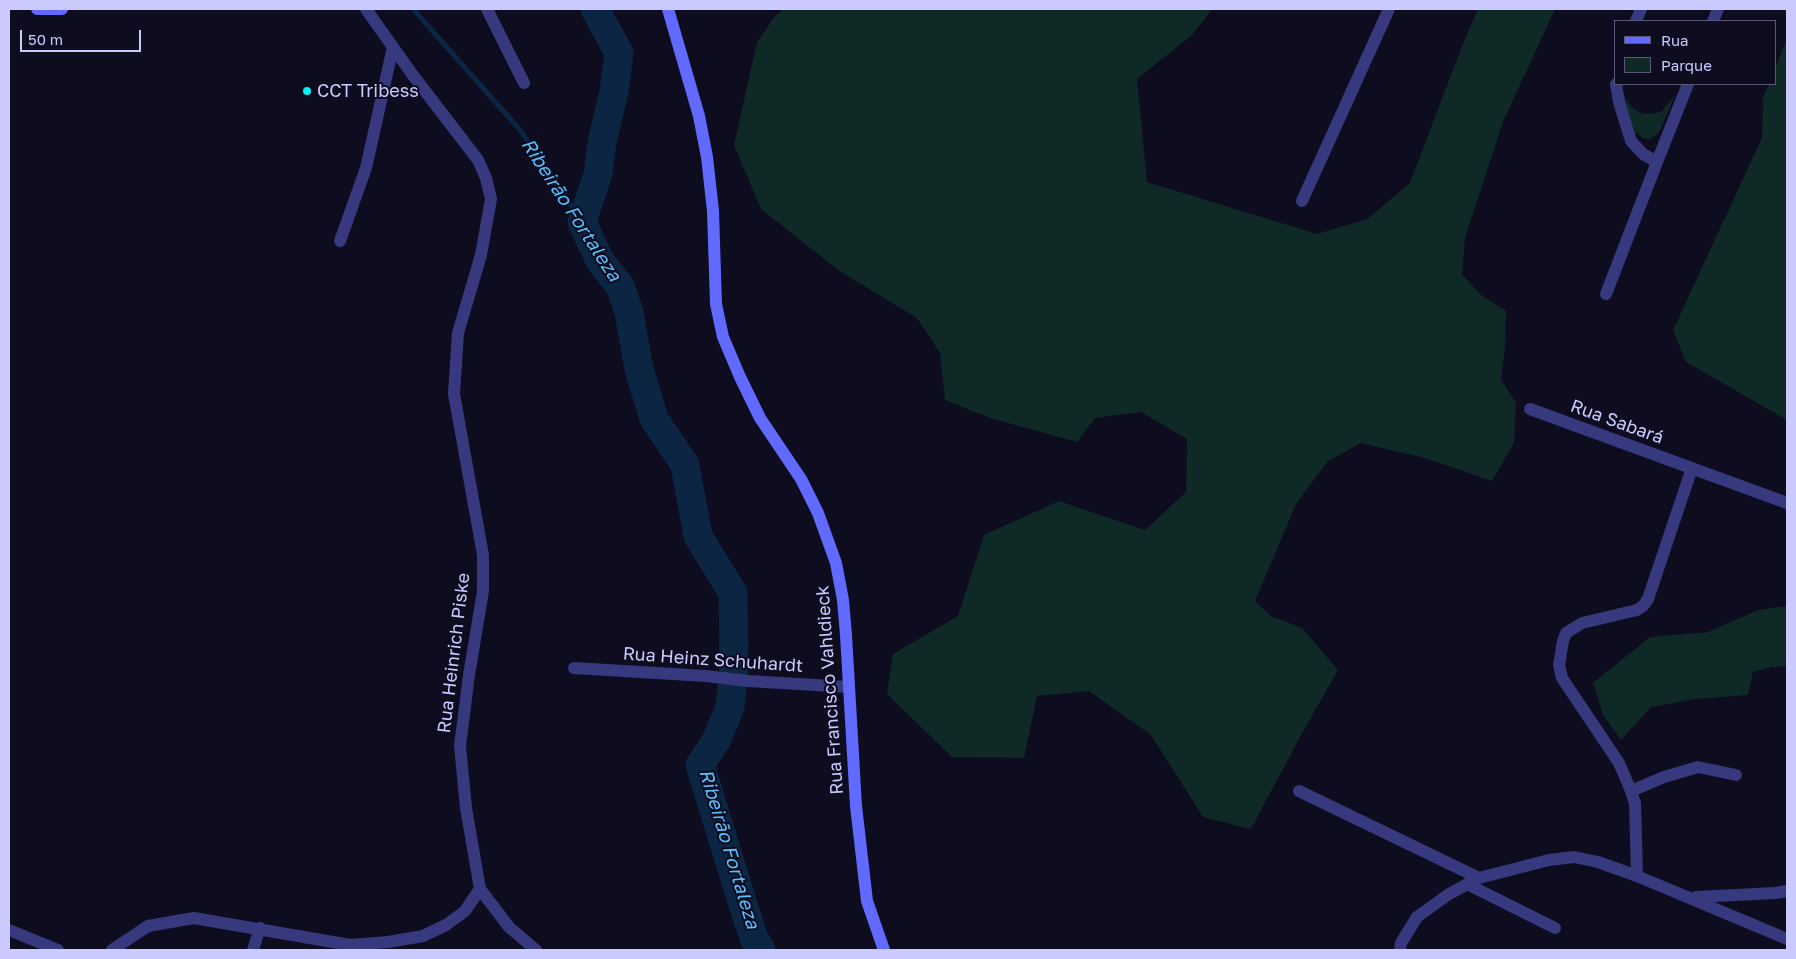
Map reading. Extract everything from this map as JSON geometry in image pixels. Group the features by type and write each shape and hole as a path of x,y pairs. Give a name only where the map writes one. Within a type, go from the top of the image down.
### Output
{"main road":[{"path":"36,9 62,9"},
{"name":"Rua Francisco Vahldieck","path":"668,9 698,116 707,157 713,211 716,304 723,337 760,418 801,479 818,513 833,554 843,600 856,806 867,901 884,950"}],"street":[{"name":"Rua Heinrich Piske","path":"366,9 478,160 486,178 491,199 481,255 458,333 454,394 483,554 483,591 460,746 466,808 480,889"},
{"path":"487,9 524,83"},
{"path":"1302,200 1389,9"},
{"path":"340,241 366,168 393,47"},
{"path":"1616,85 1619,102 1631,141 1643,154 1657,162"},
{"path":"1606,294 1688,85"},
{"name":"Rua Sabará","path":"1530,409 1787,503"},
{"path":"1637,876 1634,803 1631,791 1619,763 1562,678 1559,665 1562,641 1566,633 1582,623 1637,610 1643,606 1648,599 1692,468"},
{"name":"Rua Heinz Schuhardt","path":"574,668 849,687"},
{"path":"1631,791 1664,777 1698,767 1736,775"},
{"path":"1300,791 1480,878"},
{"path":"1400,950 1417,917 1449,894 1467,884 1480,878 1549,860 1574,858 1598,862 1637,876 1691,897 1787,939"},
{"path":"1467,884 1555,928"},
{"path":"112,950 148,926 194,918 350,944 388,942 423,936 446,925 465,911 480,889 509,927 536,950"},
{"path":"1691,897 1787,891"},
{"path":"253,950 260,928"},
{"path":"9,930 58,950"}],"green space":[{"path":"784,9 1212,9 1192,35 1137,79 1147,182 1317,234 1367,219 1410,183 1478,9 1555,9 1503,122 1465,238 1462,274 1480,294 1506,311 1505,347 1501,379 1516,403 1514,443 1492,481 1425,458 1361,443 1328,461 1296,504 1255,601 1271,616 1302,628 1338,670 1251,829 1203,817 1151,735 1089,691 1037,696 1024,758 952,757 887,694 893,654 958,616 984,535 1059,501 1145,530 1186,492 1187,439 1141,412 1095,418 1077,442 990,418 945,400 940,353 917,318 838,270 761,209 734,145 757,42 776,15"},
{"path":"1787,38 1787,420 1686,362 1673,330 1762,138 1763,98 1769,85 1776,85 1776,66"},
{"path":"1622,90 1631,107 1641,113 1651,114 1662,111 1675,95 1659,133 1651,139 1643,138 1635,132"},
{"path":"1787,606 1787,666 1772,667 1753,672 1748,695 1695,699 1651,707 1621,740 1603,715 1593,683 1650,637 1708,632 1758,610"}],"waterway":[{"name":"Ribeirão Fortaleza","path":"413,9 521,131 582,222"},
{"name":"Ribeirão Fortaleza","path":"595,9 619,53 614,92 602,142 598,174 582,222 600,261 620,286 629,312 639,369 654,419 685,465 698,536 733,593 734,668 730,707 716,741 700,765 744,908 754,938 761,950"}],"place":[{"name":"CCT Tribess","path":"307,91"}]}
